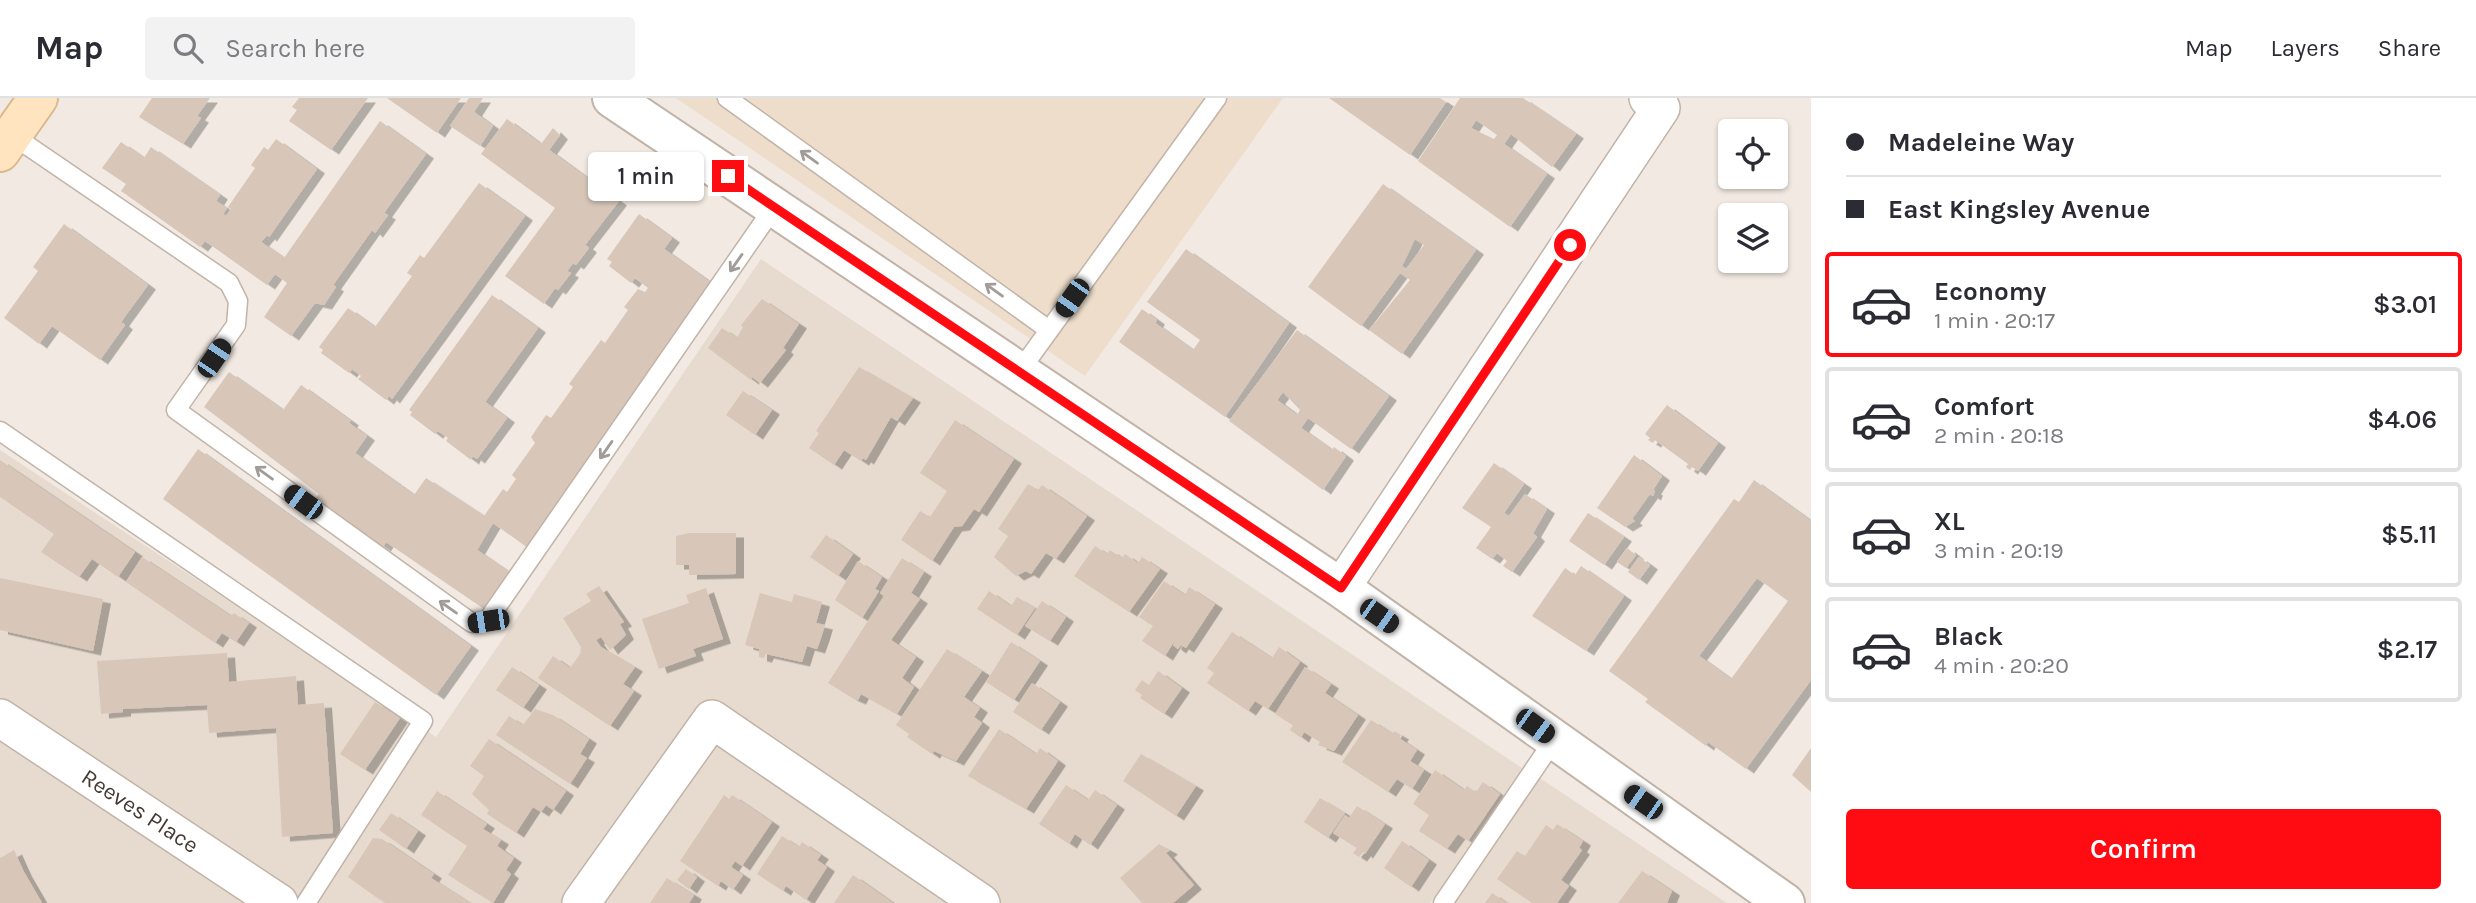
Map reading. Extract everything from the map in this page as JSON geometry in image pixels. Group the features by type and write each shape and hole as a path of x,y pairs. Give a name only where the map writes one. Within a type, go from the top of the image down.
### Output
{"main road":[{"path":"6,143 38,98"}],"street":[{"path":"612,98 1341,588 1785,903"},
{"path":"1341,588 1654,103"},
{"name":"Reeves Place","path":"0,718 279,903"},
{"path":"581,903 712,719 981,903"}],"lane":[{"path":"727,98 1049,330"},
{"path":"1019,372 1217,98"},
{"path":"6,143 229,283 239,301 236,325 176,410 472,623 488,621 774,207"},
{"path":"0,431 423,721 306,903"},
{"path":"1443,903 1555,740"}],"shaded area":[{"path":"676,98 1283,98 1085,376"},
{"path":"761,259 1522,768 1430,903 0,903 0,450 436,737"},
{"path":"1540,778 1727,903 1455,903"}],"building":[{"path":"152,98 210,98 197,116 201,118 183,144 139,117"},
{"path":"299,98 368,98 331,150 289,121 297,110 292,107"},
{"path":"387,98 461,98 437,133"},
{"path":"469,98 483,98 474,112 493,126 480,146 450,126"},
{"path":"1329,98 1440,98 1446,102 1410,155"},
{"path":"1460,98 1523,98 1576,134 1552,167 1511,134 1504,144 1547,174 1510,227 1418,161","holes":["1476,120 1497,135 1494,139 1471,128"]},
{"path":"507,119 541,144 553,128 560,135 549,150 619,201 585,245 589,248 576,265 573,263 567,271 571,273 558,290 555,288 544,304 505,276 555,208 481,154"},
{"path":"380,121 426,154 384,213 388,215 375,233 372,230 333,285 336,287 324,305 315,303 291,336 264,317 287,283 275,274 267,285 205,241 200,247 121,191 126,184 102,168 121,142 144,158 151,147 220,195 216,201 227,208 223,214 226,216 231,209 228,207 255,168 251,165 264,147 268,150 276,139 317,169 269,237 267,235 261,242 284,258"},
{"path":"479,183 525,216 392,399 389,396 386,400 358,379 361,376 352,369 349,373 321,353 323,350 319,347 348,308 375,327 412,276 407,273 420,255 424,258"},
{"path":"1383,184 1476,250 1402,354 1369,330 1410,280 1400,273 1361,326 1308,287","holes":["1415,239 1424,245 1406,269 1402,266"]},
{"path":"639,214 672,238 664,249 714,285 528,548 493,523 477,550 509,572 484,609 386,542 383,547 315,499 319,494 204,407 229,372 283,410 301,385 367,436 355,453 414,495 426,478 484,516 503,489 507,492 516,479 512,475 535,443 531,437 546,415 551,418 573,387 569,384 601,340 605,343 628,310 624,307 638,289 645,292 648,288 635,278 631,283 609,266 612,262 607,259"},
{"path":"64,224 148,285 121,322 125,325 100,360 52,326 39,344 4,318 38,271 33,267"},
{"path":"1186,249 1289,323 1225,417 1119,342 1142,309 1157,320 1155,323 1193,350 1200,340 1147,302"},
{"path":"492,295 538,328 485,402 507,418 477,459 473,456 471,460 446,441 448,438 438,431 435,434 410,415 412,412 409,410"},
{"path":"762,299 799,324 783,348 786,350 760,383 752,377 751,380 708,348 722,328 737,338 743,327 741,325"},
{"path":"1297,330 1389,396 1351,449 1308,418 1301,428 1332,450 1334,447 1346,456 1323,490 1229,421","holes":["1283,392 1300,410 1297,415 1277,400"]},
{"path":"859,367 913,398 897,421 891,417 866,460 863,458 861,461 844,450 834,465 809,448 819,433 816,431"},
{"path":"743,391 772,410 755,435 726,415"},
{"path":"1667,405 1718,443 1698,471 1692,467 1690,470 1686,467 1688,464 1655,440 1653,443 1648,440 1650,438 1645,434"},
{"path":"955,420 1014,459 979,512 974,509 962,526 954,527 932,561 901,540 920,511 930,517 947,491 920,473"},
{"path":"198,449 471,646 436,695 163,499"},
{"path":"1634,455 1662,476 1653,490 1653,496 1650,494 1632,519 1635,521 1625,527 1597,508"},
{"path":"0,460 135,552 118,577 92,559 79,577 41,552 54,534 0,497"},
{"path":"1494,463 1524,484 1504,513 1509,516 1525,494 1547,509 1533,533 1537,537 1512,572 1503,566 1507,561 1497,553 1492,559 1476,548 1491,527 1462,508"},
{"path":"1754,480 1811,521 1811,680 1746,769 1708,742 1706,746 1645,702 1648,699 1609,671 1734,499 1739,502","holes":["1757,578 1788,601 1731,679 1699,656"]},
{"path":"1028,484 1038,490 1042,485 1087,516 1056,559 1046,553 1031,574 1026,571 1016,576 994,557 1008,536 998,529"},
{"path":"1588,513 1624,537 1604,565 1569,541"},
{"path":"689,533 736,533 736,574 689,575 689,565 676,565 676,536"},
{"path":"826,535 853,554 838,576 810,557"},
{"path":"1095,546 1107,554 1110,550 1122,558 1125,554 1138,563 1142,557 1160,569 1129,612 1074,576"},
{"path":"1627,548 1636,555 1626,568 1617,562"},
{"path":"142,557 231,616 234,613 249,623 236,642 222,633 215,643 126,582"},
{"path":"1639,557 1650,565 1639,580 1628,572"},
{"path":"902,558 924,572 911,593 920,599 891,640 916,657 902,678 914,687 897,714 861,694 858,700 828,683 884,596 880,593"},
{"path":"858,561 882,577 875,589 879,591 862,618 835,600"},
{"path":"1581,566 1624,596 1586,651 1532,616 1565,568 1575,575"},
{"path":"0,578 103,599 93,651 0,630"},
{"path":"1164,581 1185,595 1189,587 1215,604 1186,648 1181,645 1178,649 1173,645 1177,637 1165,656 1142,641 1153,626 1139,617"},
{"path":"599,586 624,622 620,624 626,635 610,650 601,637 596,640 601,647 635,667 623,684 634,691 610,726 538,678 553,656 570,668 580,654 581,647 563,618 591,601 586,594"},
{"path":"706,588 723,639 693,649 696,656 659,669 642,619 689,603 686,595"},
{"path":"989,591 1011,606 1017,597 1035,608 1017,635 977,609"},
{"path":"760,593 792,602 794,594 822,602 816,623 825,625 821,638 817,649 807,646 802,662 766,654 764,658 759,657 759,649 745,645"},
{"path":"1042,601 1066,617 1050,641 1025,626"},
{"path":"1232,632 1272,658 1279,647 1300,662 1268,709 1255,701 1248,711 1207,683 1214,673 1207,668"},
{"path":"1011,642 1040,661 1014,700 986,682"},
{"path":"947,649 982,671 964,697 980,708 974,717 982,723 956,761 934,751 932,754 907,737 909,734 896,725"},
{"path":"227,653 229,682 296,676 298,705 324,703 333,833 282,837 276,728 209,733 207,705 123,709 123,712 101,714 97,661"},
{"path":"512,667 539,685 523,708 496,690"},
{"path":"1305,667 1331,684 1325,693 1358,715 1334,751 1318,745 1320,742 1304,732 1301,738 1290,730 1293,725 1275,714"},
{"path":"1158,671 1182,688 1164,714 1140,698 1142,695 1135,690 1142,680 1149,685"},
{"path":"1032,683 1060,702 1041,730 1013,712"},
{"path":"375,702 400,718 365,770 340,754"},
{"path":"535,709 553,715 589,739 580,754 587,758 570,784 496,735 509,716 523,725"},
{"path":"1371,720 1393,734 1394,731 1401,735 1399,738 1417,750 1410,761 1424,770 1412,789 1397,779 1388,792 1342,762"},
{"path":"999,729 1036,754 1040,748 1058,761 1026,809 968,776"},
{"path":"489,739 566,791 553,810 546,805 541,812 533,807 516,833 487,814 489,810 472,794 484,776 470,766"},
{"path":"1811,748 1811,792 1792,775"},
{"path":"1141,754 1196,786 1176,816 1123,781"},
{"path":"1435,770 1464,790 1467,786 1476,792 1483,782 1500,794 1468,841 1458,834 1447,849 1419,831 1429,815 1413,804"},
{"path":"1066,785 1088,800 1095,790 1117,805 1090,845 1075,834 1069,844 1039,824"},
{"path":"437,791 487,824 483,829 501,840 497,846 514,858 506,870 511,874 493,903 448,875 467,846 421,815"},
{"path":"724,795 729,799 732,795 772,822 742,866 735,861 731,867 743,875 733,890 721,881 718,886 680,861"},
{"path":"1320,798 1345,813 1328,838 1304,822"},
{"path":"1357,806 1385,824 1365,854 1363,852 1359,857 1353,853 1357,848 1333,833 1345,815 1349,818"},
{"path":"391,813 418,831 406,849 379,830"},
{"path":"1557,824 1583,841 1579,848 1582,850 1561,880 1569,886 1557,903 1532,903 1497,879 1517,851 1525,856 1546,825 1553,830"},
{"path":"782,836 799,847 802,842 821,855 817,860 827,867 806,900 786,886 783,891 757,874"},
{"path":"373,838 382,839 434,874 431,878 470,903 385,903 376,897 348,877"},
{"path":"1402,841 1429,860 1411,887 1384,868"},
{"path":"1159,844 1170,850 1166,853 1194,885 1173,903 1142,903 1120,878"},
{"path":"14,850 42,903 0,903 0,858"},
{"path":"686,869 697,877 689,889 677,880"},
{"path":"1642,871 1672,891 1667,903 1618,903"},
{"path":"853,875 893,903 834,903"},
{"path":"667,878 694,895 689,903 650,903"},
{"path":"1492,893 1507,903 1485,903"}],"route":[{"path":"728,176 1341,588 1570,245"}]}
